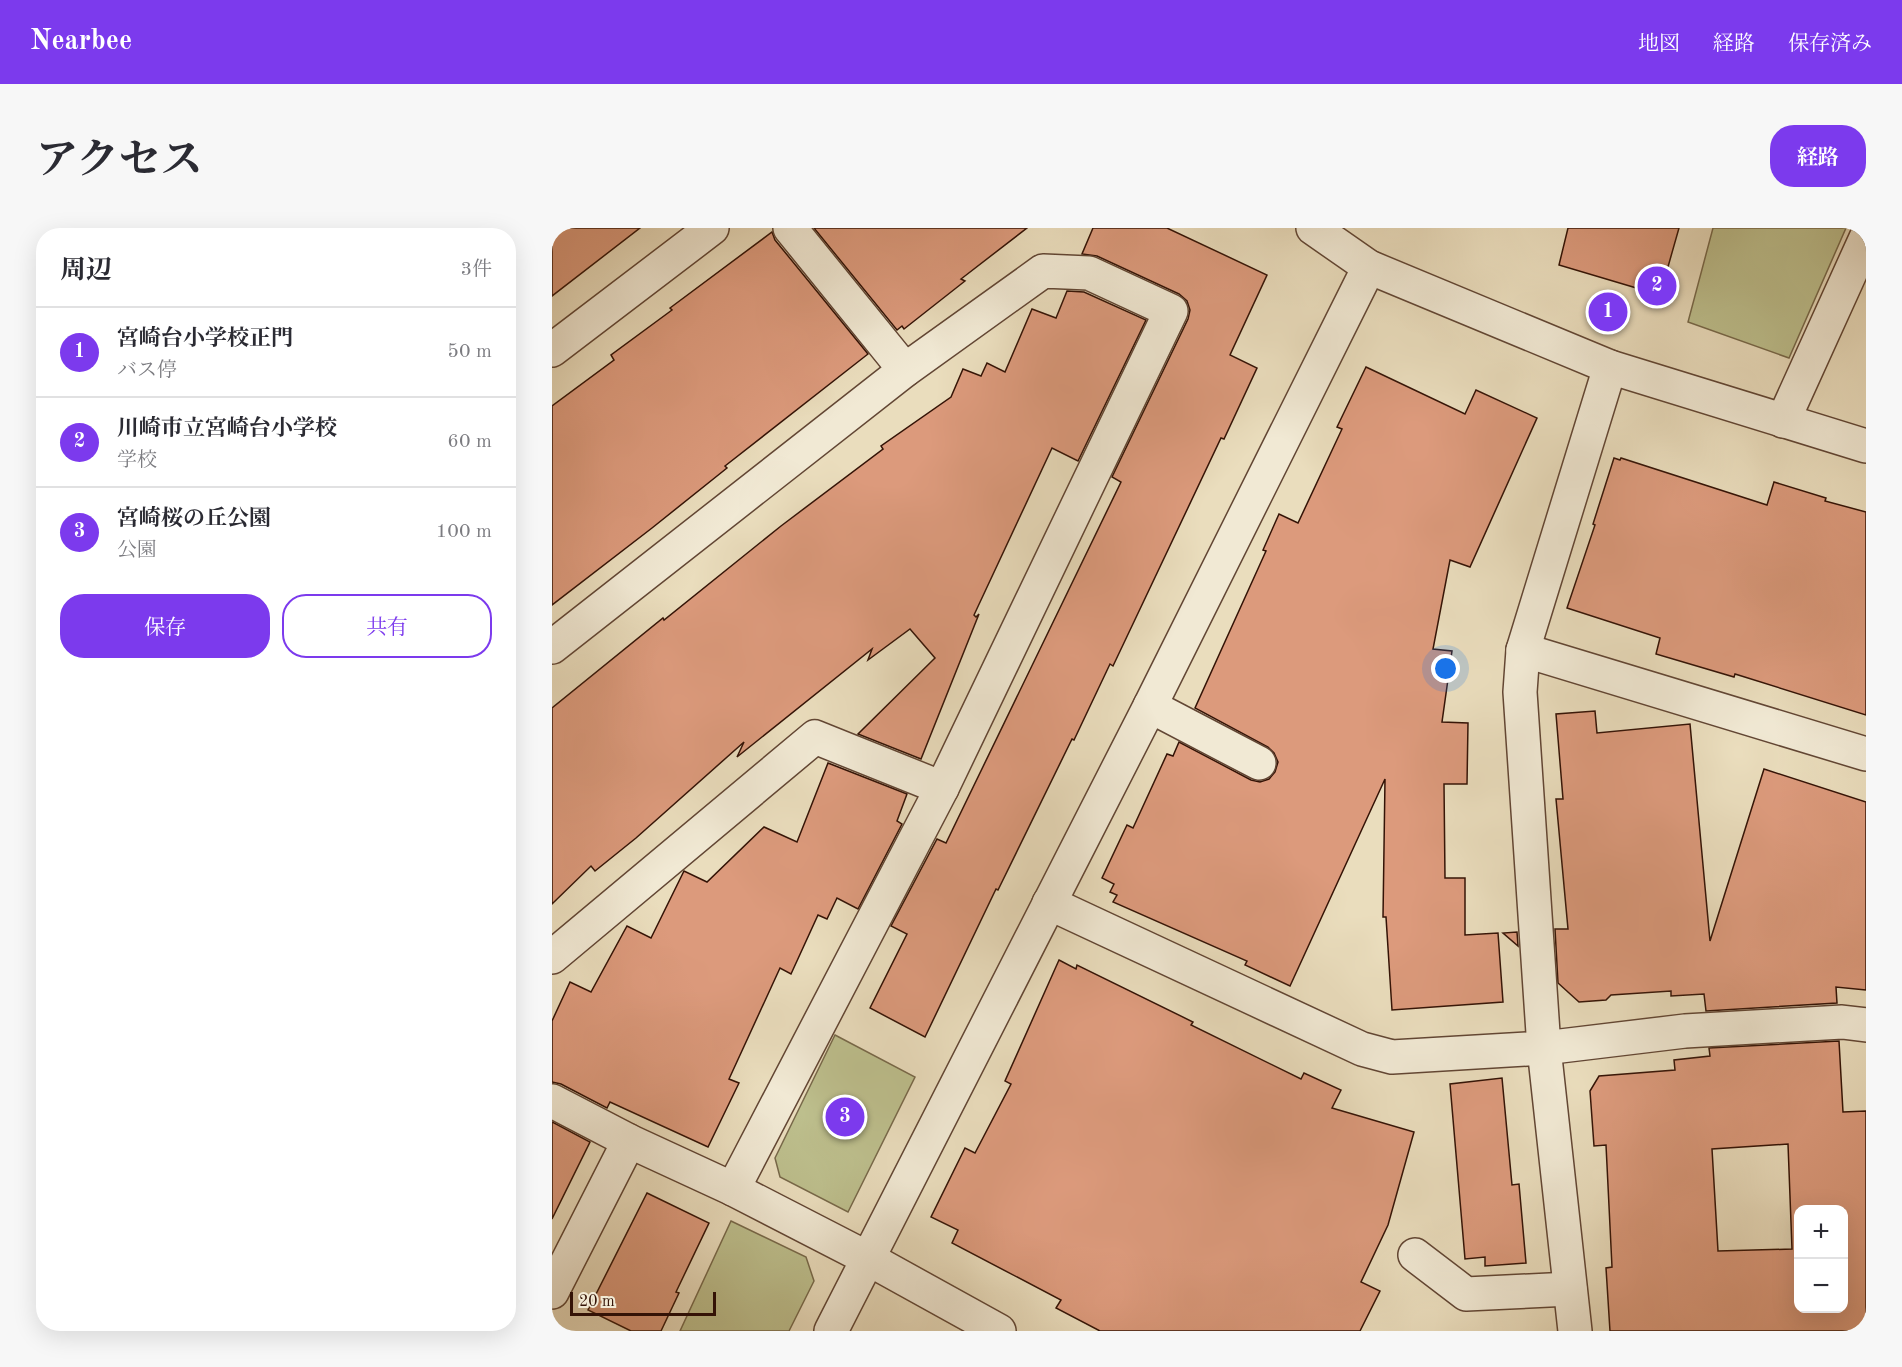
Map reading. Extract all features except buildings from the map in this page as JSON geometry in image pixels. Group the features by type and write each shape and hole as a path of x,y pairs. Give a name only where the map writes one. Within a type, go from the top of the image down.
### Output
{"street":[{"path":"552,350 712,228"},
{"path":"790,228 905,370"},
{"path":"1313,228 1369,267 1610,367 1866,446"},
{"path":"1783,421 1866,238"},
{"path":"831,1331 1150,706 1369,267"},
{"path":"552,647 905,370 1042,271 1089,273 1171,311 942,788 733,1188"},
{"path":"1575,1331 1544,1048 1521,692 1523,650 1610,367"},
{"path":"1523,650 1866,754"},
{"path":"1150,706 1259,763"},
{"path":"552,957 815,737 942,788"},
{"path":"1049,903 1362,1049 1392,1057 1544,1048 1685,1031 1842,1022 1866,1024"},
{"path":"552,1101 629,1141 733,1188 999,1331"},
{"path":"552,1292 629,1141"},
{"path":"1415,1255 1466,1294 1570,1289"}],"green space":[{"path":"1713,228 1846,228 1789,358 1688,322"},
{"path":"835,1035 915,1077 848,1212 780,1177 775,1158"},
{"path":"731,1221 806,1257 814,1281 789,1331 680,1331"}],"place":[{"name":"川崎市立宮崎台小学校","path":"1657,286"},
{"name":"宮崎台小学校正門","path":"1608,312"},
{"name":"宮崎桜の丘公園","path":"845,1117"}]}
